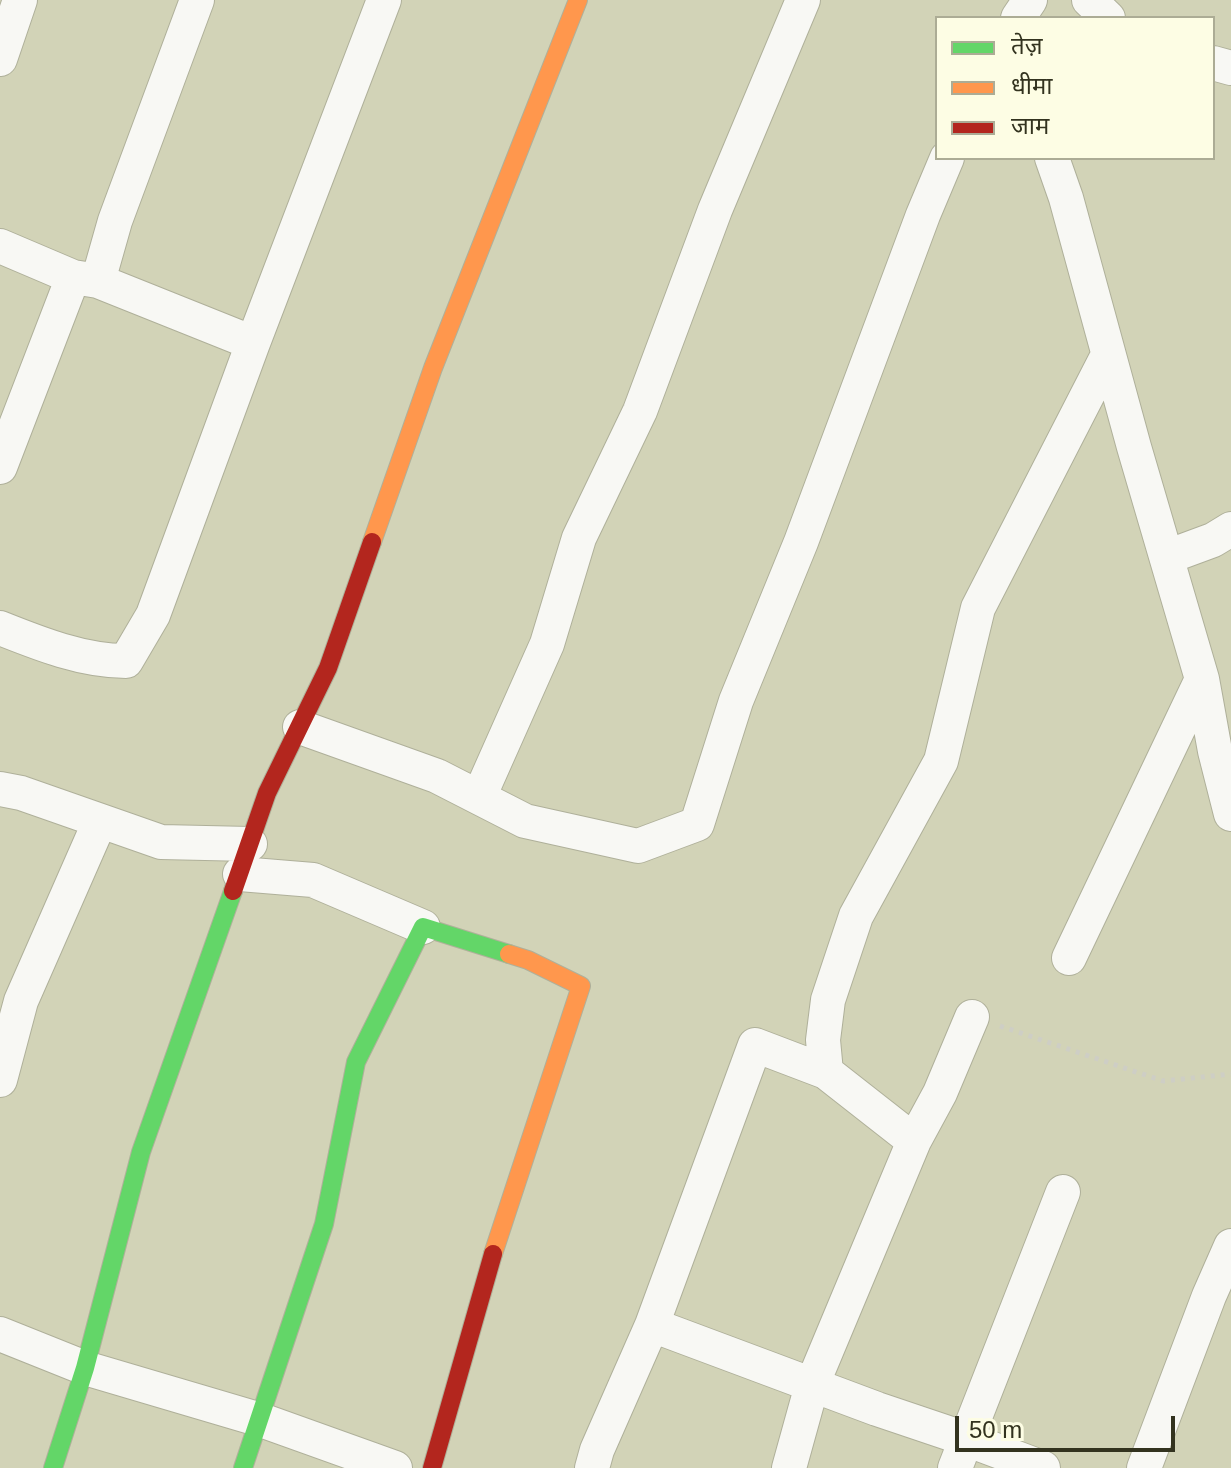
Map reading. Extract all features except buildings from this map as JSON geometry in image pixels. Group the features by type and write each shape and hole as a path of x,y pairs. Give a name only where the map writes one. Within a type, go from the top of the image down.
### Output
{"street":[{"path":"0,59 20,0"},
{"path":"0,467 85,279 115,221 197,0"},
{"path":"0,628 36,642 104,661 126,661 153,615 384,0"},
{"path":"53,1468 85,1368 141,1152 267,793 328,668 433,368 578,0"},
{"path":"479,797 547,644 579,538 640,411 715,210 803,0"},
{"path":"1089,0 1106,16"},
{"path":"300,727 437,776 525,821 638,846 697,824 736,701 801,542 946,160"},
{"path":"1053,160 1202,679 1215,751 1231,814"},
{"path":"0,246 253,343"},
{"path":"826,1072 823,1040 828,1000 856,916 941,761 978,608 1108,355"},
{"path":"1167,557 1213,540 1231,529"},
{"path":"1069,958 1202,679"},
{"path":"0,789 21,793 161,842 245,859 313,880 423,927 528,960 581,986 502,1224 432,1468"},
{"path":"0,1080 21,1001 100,821"},
{"path":"243,1468 324,1224 356,1062 423,927"},
{"path":"789,1468 812,1385 914,1141 940,1093 972,1017"},
{"path":"592,1468 652,1325 755,1045 826,1072 914,1141"},
{"path":"960,1454 1063,1192"},
{"path":"1144,1468 1231,1246"},
{"path":"652,1325 877,1409 960,1454 1043,1468"},
{"path":"0,1334 85,1368 261,1420 395,1468"}],"path":[{"path":"972,1017 1163,1081 1231,1074"}],"traffic: fast":[{"path":"53,1468 85,1368 141,1152 233,891"},
{"path":"243,1468 324,1224 356,1062 423,927 509,954"}],"traffic: slow":[{"path":"372,542 433,368 578,0"},
{"path":"493,1254 581,986 509,954"}],"traffic: jam":[{"path":"233,891 267,793 328,668 372,542"},
{"path":"432,1468 493,1254"}]}
